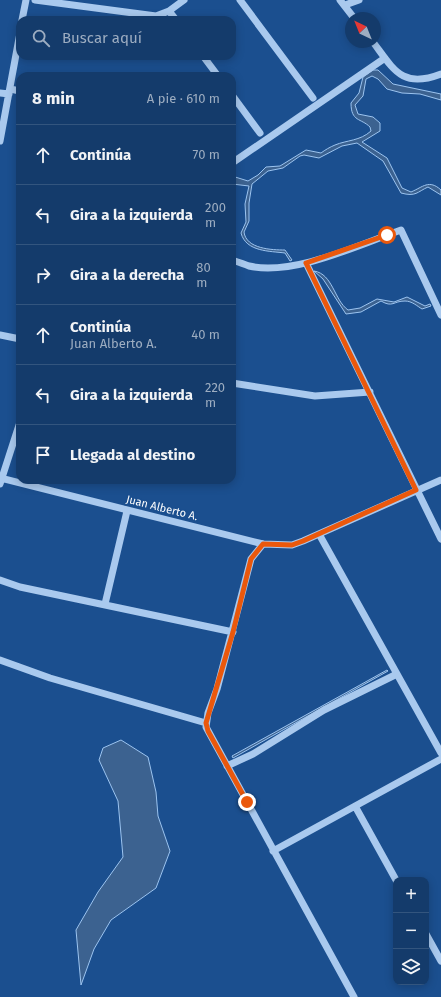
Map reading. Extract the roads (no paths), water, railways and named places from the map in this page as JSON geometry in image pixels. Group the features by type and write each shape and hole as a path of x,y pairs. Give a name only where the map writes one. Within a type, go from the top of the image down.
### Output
{"street":[{"path":"23,16 26,0"},
{"path":"35,0 149,16 162,15 184,0"},
{"path":"240,0 314,98"},
{"path":"349,12 342,3 359,0"},
{"path":"169,11 173,16"},
{"path":"378,48 400,75 407,79 415,80 441,74"},
{"path":"0,141 16,56"},
{"path":"236,160 386,58"},
{"path":"206,60 215,72"},
{"path":"0,93 16,91"},
{"path":"236,104 260,133"},
{"path":"236,261 250,266 278,267 306,263 401,230 441,315"},
{"path":"306,263 441,539"},
{"path":"0,335 16,338"},
{"path":"236,384 314,396 370,392"},
{"path":"1,480 16,434"},
{"name":"Juan Alberto A.","path":"1,480 16,484"},
{"name":"Juan Alberto A.","path":"17,484 263,544 292,545 441,480"},
{"path":"105,604 127,511"},
{"path":"318,534 441,753"},
{"path":"263,544 251,559 233,632 206,723 208,731 354,997"},
{"path":"0,580 20,587 233,632"},
{"path":"0,660 50,678 206,723"},
{"path":"227,766 253,754 324,710 397,674"},
{"path":"273,851 441,759"},
{"path":"355,806 394,877"},
{"path":"429,939 441,961"}],"water":[{"path":"373,70 378,70 393,84 441,94 441,100 420,94 402,93 387,89 378,79 372,76 366,79 363,96 355,105 358,114 373,117 380,123 380,131 362,142 387,158 402,188 411,192 429,184 441,190 441,195 428,187 413,194 401,193 383,161 357,143 342,146 319,158 304,155 300,156 283,168 268,171 252,184 249,203 249,221 244,232 249,242 254,245 273,250 285,250 292,260 290,261 285,253 266,251 248,244 241,233 246,222 245,204 249,186 236,184 236,177 248,181 258,175 266,167 280,166 306,150 321,153 340,143 358,139 371,131 367,124 355,117 351,109 351,103 359,93 363,77"},
{"path":"314,271 325,277 343,306 348,310 360,308 377,299 394,302 407,297 425,306 430,304 431,306 422,309 408,301 388,304 381,301 361,312 346,314 323,279"},
{"path":"387,670 388,671 233,758 232,756"},
{"path":"121,740 148,757 156,792 158,816 170,851 156,888 111,920 94,949 81,985 76,930 98,892 123,857 118,801 99,760 103,748"}]}
